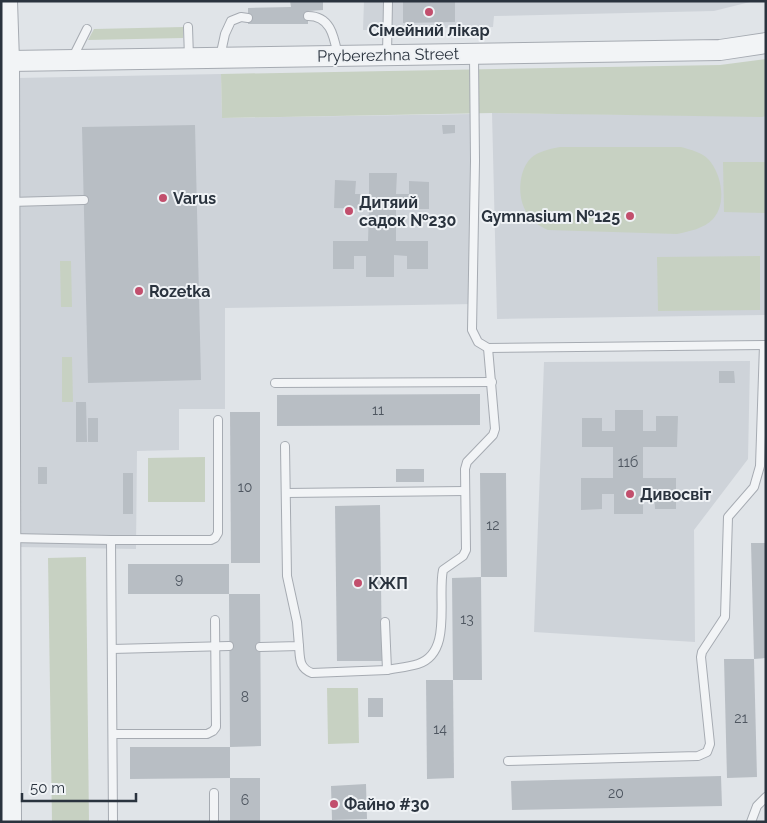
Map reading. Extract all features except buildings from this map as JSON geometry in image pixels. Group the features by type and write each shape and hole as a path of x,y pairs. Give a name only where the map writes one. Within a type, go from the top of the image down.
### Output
{"street":[{"path":"7,1 10,202 6,396 10,538 6,621 11,822"},
{"name":"Pryberezhna Street","path":"9,61 720,50 766,43"}],"lane":[{"path":"387,55 388,1"},
{"path":"308,16 314,16 333,31 338,56"},
{"path":"220,57 225,34 231,21 248,18"},
{"path":"188,26 189,58"},
{"path":"71,60 87,29"},
{"path":"474,54 475,161 472,330 478,342 488,348 765,345 760,466 754,487 728,517 725,617 702,652 701,657 710,744 707,752 698,756 508,761"},
{"path":"10,202 84,200"},
{"path":"284,446 287,576 297,622 301,665 305,670 312,673 387,670 419,664 432,656 440,641 442,570 462,556 466,550 465,469 467,462 493,434 495,429 488,348"},
{"path":"275,384 492,382"},
{"path":"10,538 111,540 211,540 215,538 218,534 218,420"},
{"path":"286,493 465,491"},
{"path":"111,540 114,822"},
{"path":"113,734 207,734 213,731 216,726 215,620"},
{"path":"385,622 387,670"},
{"path":"112,649 229,646"},
{"path":"260,647 298,646"},
{"path":"214,793 214,822"},
{"path":"751,822 757,806 766,796"}],"shaded area":[{"path":"364,1 754,1 714,11 494,16 493,27 363,30"},
{"path":"221,74 222,118 473,114 475,304 225,308 225,409 179,409 179,450 137,451 136,549 17,547 17,78"},
{"name":"Gymnasium №125","path":"492,113 766,116 766,315 497,319"},
{"name":"Дивосвіт","path":"750,361 748,459 694,530 695,642 534,632 544,362"}],"green space":[{"path":"183,27 183,38 88,40 94,29"},
{"path":"766,59 766,116 762,117 492,113 222,118 221,74 720,65"},
{"path":"560,147 681,147 696,152 709,160 717,173 721,190 720,206 713,219 705,225 677,234 548,230 533,221 524,207 520,192 521,177 531,158 541,152"},
{"path":"723,162 766,162 766,213 724,212"},
{"path":"760,256 760,310 658,311 657,257"},
{"path":"60,261 71,261 72,307 61,307"},
{"path":"62,357 72,357 73,402 62,402"},
{"path":"205,457 205,502 148,502 148,458"},
{"path":"86,557 89,822 52,822 48,558"},
{"path":"327,688 358,688 359,743 328,744"}],"place":[{"name":"Сімейний лікар","path":"429,12"},
{"name":"Varus","path":"163,198"},
{"name":"Дитяий садок №230","path":"349,211"},
{"name":"Gymnasium №125","path":"630,216"},
{"name":"Rozetka","path":"139,291"},
{"name":"Дивосвіт","path":"630,494"},
{"name":"КЖП","path":"358,583"},
{"name":"Файно #30","path":"334,804"}]}
